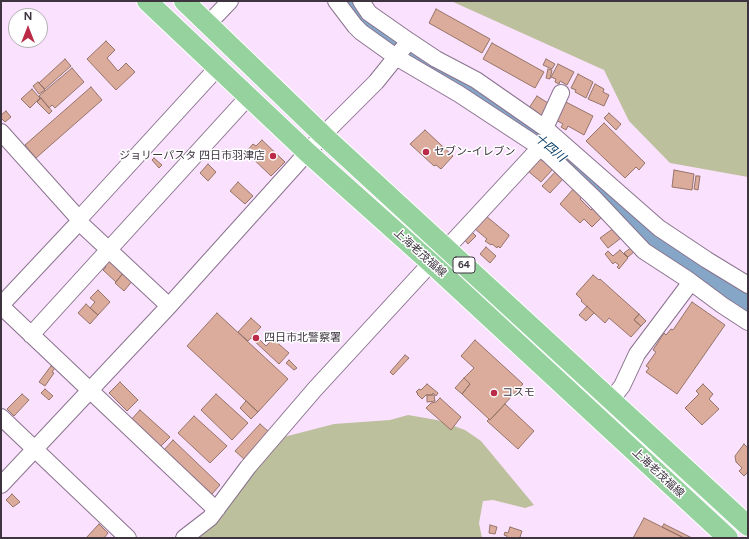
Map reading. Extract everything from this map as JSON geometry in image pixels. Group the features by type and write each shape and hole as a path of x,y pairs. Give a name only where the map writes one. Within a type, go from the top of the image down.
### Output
{"main road":[{"name":"上海老茂福線","path":"147,1 308,153 431,263 728,538"},
{"name":"上海老茂福線","path":"184,1 323,135 748,526"}],"street":[{"path":"208,24 230,1"},
{"path":"336,1 355,26 397,56 480,108 546,139 593,197 644,251 692,282 722,305 748,322"},
{"path":"361,1 369,13 408,42 476,80 546,139 659,228 748,285"},
{"path":"1,485 36,450 169,306 323,135 376,82 408,42"},
{"path":"217,509 1,306 218,67"},
{"path":"446,249 546,139 561,93"},
{"path":"31,335 248,97"},
{"path":"1,132 79,220 169,306"},
{"path":"184,538 210,518 248,467 315,389 431,263"},
{"path":"611,400 622,386 637,354 692,282"},
{"path":"1,417 128,538"}],"green space":[{"path":"451,1 748,1 748,177 670,163 629,121 604,70"},
{"path":"408,415 437,420 465,430 481,441 534,505 525,508 493,500 483,501 479,523 482,538 195,538 280,438 334,424 390,420"}],"building":[{"path":"436,9 490,39 482,53 429,23"},
{"path":"106,41 115,50 107,58 118,71 126,63 135,72 116,90 87,59"},
{"path":"492,43 544,72 535,88 483,59"},
{"path":"65,59 71,66 45,89 39,83"},
{"path":"546,59 555,64 552,69 543,65"},
{"path":"558,64 574,72 567,85 560,81 559,84 555,82 556,79 551,77"},
{"path":"72,68 84,82 55,108 52,105 49,108 39,96"},
{"path":"548,69 552,70 550,79 546,78"},
{"path":"578,74 593,82 586,98 571,88"},
{"path":"38,82 45,90 39,94 33,86"},
{"path":"595,84 604,89 603,92 609,95 604,106 588,99"},
{"path":"91,87 102,100 36,158 25,145"},
{"path":"32,89 40,98 30,108 21,99"},
{"path":"537,96 551,105 542,117 529,108"},
{"path":"41,98 52,111 49,114 37,102"},
{"path":"564,101 593,116 584,135 568,126 566,130 561,127 563,124 554,119"},
{"path":"6,111 11,117 5,122 1,118 1,115"},
{"path":"609,113 621,124 616,130 604,118"},
{"path":"604,123 645,163 639,170 636,167 625,178 586,141"},
{"path":"425,130 453,156 441,169 436,165 434,166 410,144"},
{"path":"262,140 285,162 271,176 246,152 253,144 256,146"},
{"path":"154,158 162,165 159,168 152,160"},
{"path":"540,158 553,169 541,182 528,171"},
{"path":"208,164 216,172 208,181 200,173"},
{"path":"674,170 694,174 692,190 672,187"},
{"path":"556,171 564,178 550,193 542,186"},
{"path":"696,176 700,176 698,190 694,189"},
{"path":"238,182 253,196 245,204 230,191"},
{"path":"575,187 583,195 580,199 591,210 593,208 602,217 592,227 584,219 580,223 560,204"},
{"path":"486,216 509,235 500,248 498,246 497,248 485,241 487,239 475,229"},
{"path":"614,228 621,238 608,248 600,238"},
{"path":"471,231 476,236 468,244 463,238"},
{"path":"486,247 496,256 490,263 480,254"},
{"path":"632,247 635,251 628,257 624,253"},
{"path":"620,250 628,258 619,269 617,267 619,265 615,262 613,264 605,254 608,251 613,256"},
{"path":"108,260 124,272 116,282 103,270 106,267 104,264"},
{"path":"124,272 133,280 124,291 115,283"},
{"path":"593,275 599,280 600,279 639,314 634,320 641,326 631,337 609,318 605,323 581,301 582,300 576,294"},
{"path":"98,290 110,302 98,315 90,308 95,302 90,298"},
{"path":"692,302 725,325 677,394 646,372 649,368 646,366 656,352 653,350 664,333 666,335 671,329 673,330"},
{"path":"86,304 98,315 90,324 78,313"},
{"path":"587,306 594,313 586,321 579,315"},
{"path":"217,313 288,379 258,412 187,346"},
{"path":"639,314 646,321 641,326 634,320"},
{"path":"251,318 261,327 248,341 238,332"},
{"path":"254,334 266,346 273,339 289,353 279,364 251,338"},
{"path":"475,340 523,384 490,420 462,394 470,384 464,378 474,368 461,356"},
{"path":"405,355 409,358 393,375 390,372"},
{"path":"289,360 297,368 294,370 286,363"},
{"path":"51,366 55,368 52,372 54,373 45,386 39,382"},
{"path":"464,378 470,384 462,394 455,388"},
{"path":"120,382 138,400 127,411 109,393"},
{"path":"427,384 438,393 436,396 433,393 432,395 426,395 422,399 416,392 419,389 421,390"},
{"path":"703,384 713,394 709,399 719,409 702,425 685,408 699,394 696,391"},
{"path":"45,389 53,396 49,400 41,393"},
{"path":"22,394 29,400 14,416 7,409"},
{"path":"216,394 248,423 232,440 201,410"},
{"path":"427,395 434,395 435,401 427,402"},
{"path":"440,398 461,417 451,430 426,408"},
{"path":"246,401 258,412 251,419 240,408"},
{"path":"505,404 534,431 518,449 487,421 489,419 490,420"},
{"path":"140,410 170,437 159,448 130,421"},
{"path":"194,416 227,446 210,463 178,433"},
{"path":"260,424 269,432 244,459 235,451"},
{"path":"173,440 220,485 212,494 163,451"},
{"path":"744,444 748,448 748,472 744,476 739,471 742,468 736,462 735,456"},
{"path":"12,494 20,502 13,507 6,500"},
{"path":"644,518 684,538 633,538"},
{"path":"99,524 108,533 104,538 86,538"},
{"path":"664,524 692,538 684,538 662,527"},
{"path":"490,525 497,527 495,534 489,533"},
{"path":"510,527 522,531 520,537 522,538 506,538 507,536 504,535 505,532 508,533"}],"waterway":[{"name":"十四川","path":"350,1 361,21 369,28 408,55 471,91 540,137 662,246 719,281 748,301"}],"place":[{"name":"セブン-イレブン","path":"426,152"},
{"name":"ジョリーパスタ 四日市羽津店","path":"273,156"},
{"name":"四日市北警察署","path":"256,338"},
{"name":"コスモ","path":"494,393"}]}
